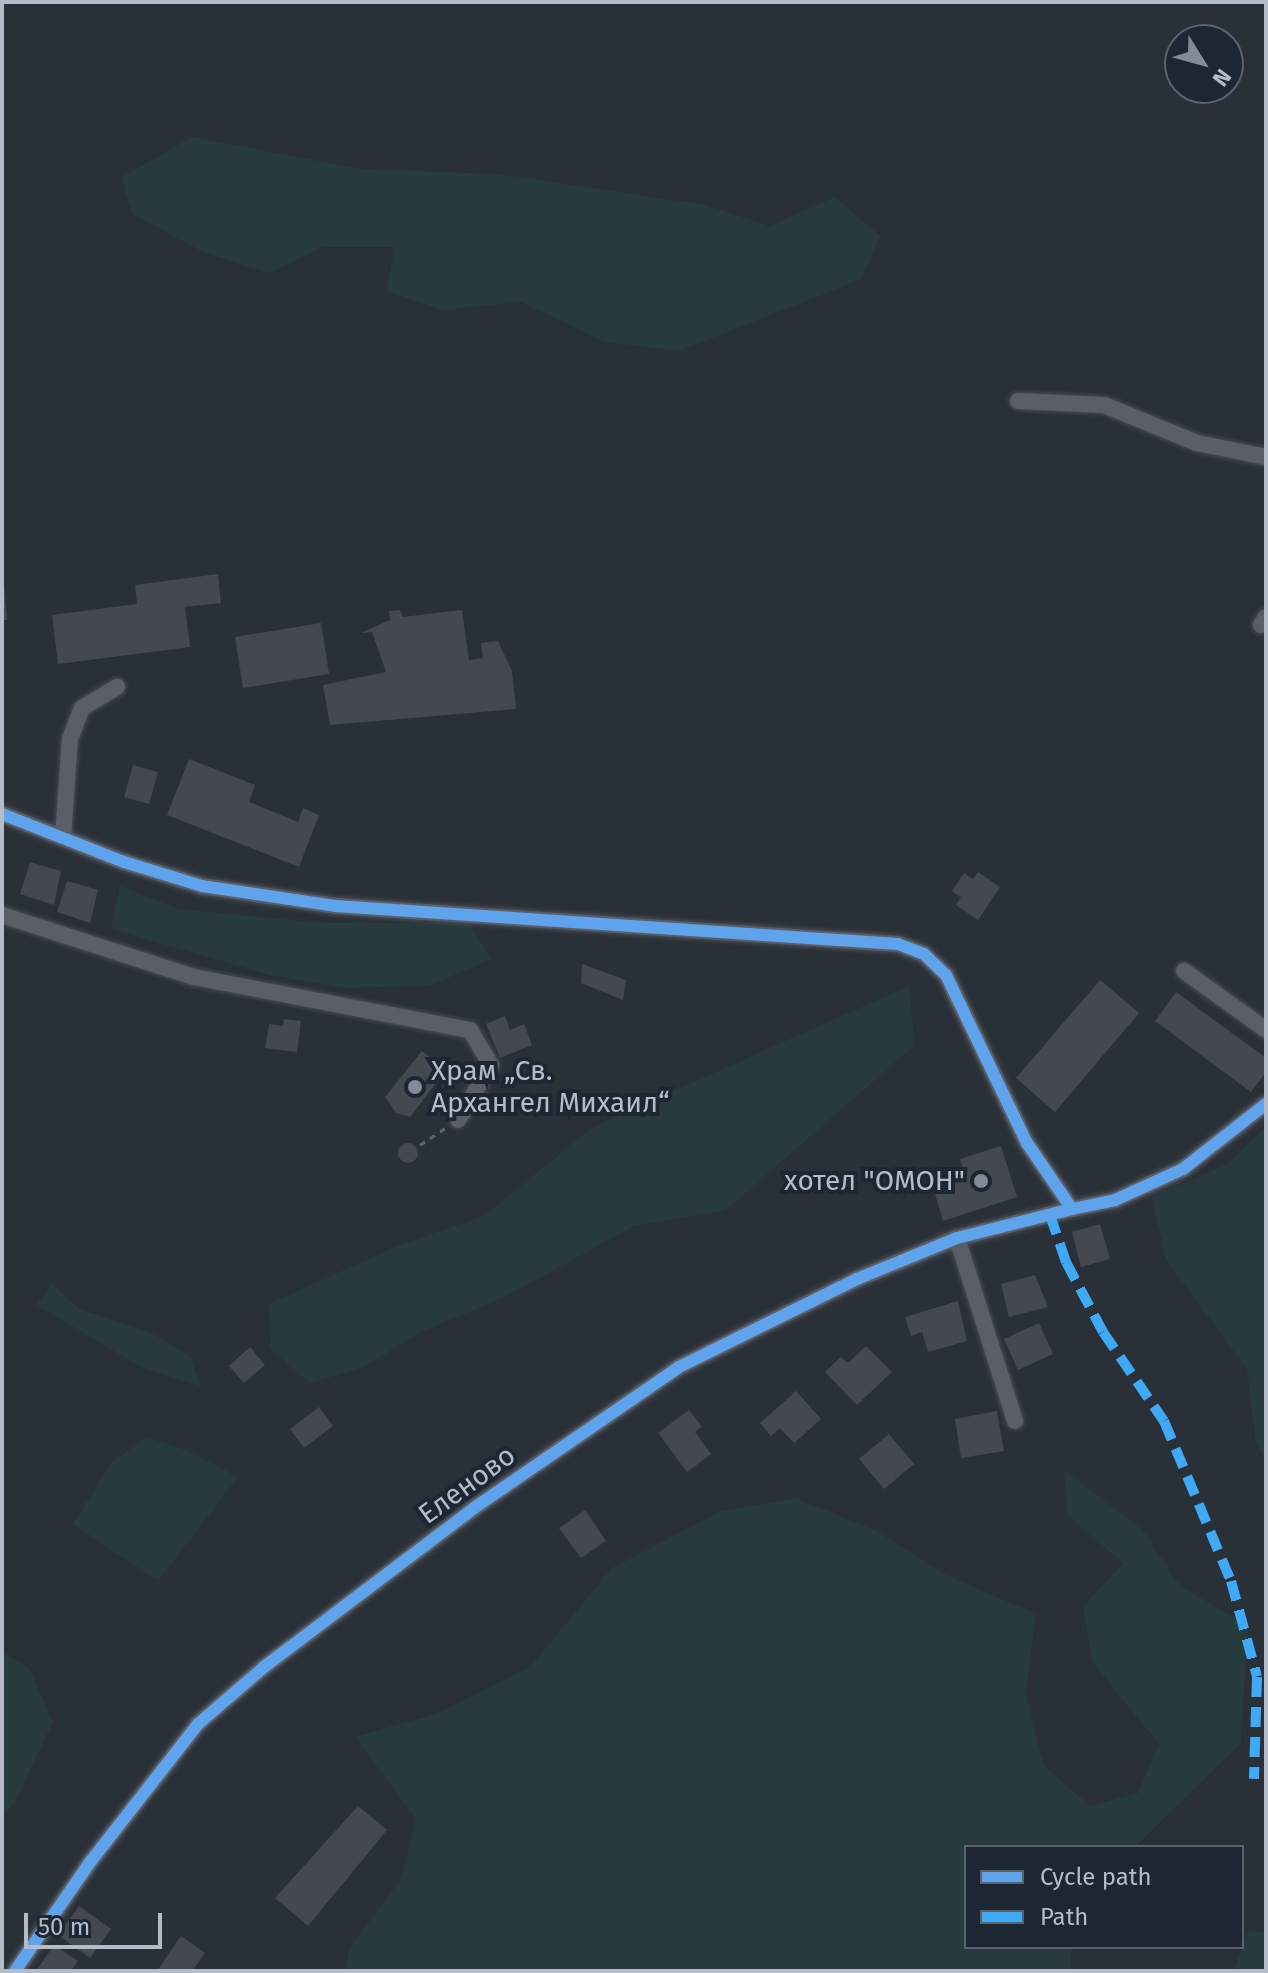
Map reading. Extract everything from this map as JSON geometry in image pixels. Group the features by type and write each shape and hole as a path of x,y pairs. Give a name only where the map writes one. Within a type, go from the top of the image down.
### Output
{"street":[{"path":"1018,401 1104,405 1197,443 1266,457"},
{"path":"63,838 70,739 82,708 117,687"},
{"path":"2,814 202,886 336,906 898,944 924,954 946,975 1027,1143 1072,1209"},
{"path":"2,915 194,977 470,1030 491,1065 458,1120"},
{"path":"1184,971 1266,1030"},
{"name":"Еленово","path":"15,1971 91,1861 198,1724 264,1667 474,1508 679,1367 857,1279 957,1238 1115,1200 1183,1169 1266,1104"},
{"path":"957,1238 1015,1421"}],"path":[{"path":"420,1145 458,1120"}],"green space":[{"path":"192,137 362,169 499,174 706,205 769,226 835,197 880,236 862,279 679,351 605,342 521,302 443,310 386,291 395,247 324,247 270,273 205,253 132,214 122,177"},
{"path":"120,886 178,909 324,923 469,922 491,959 429,986 345,988 273,976 111,929"},
{"path":"909,986 915,1045 726,1210 634,1226 503,1298 420,1332 362,1368 309,1383 270,1348 269,1304 397,1246 484,1216 593,1127"},
{"path":"1266,1127 1266,1460 1256,1444 1247,1369 1166,1259 1151,1197 1226,1165"},
{"path":"52,1283 79,1309 152,1333 191,1357 200,1386 141,1367 36,1305"},
{"path":"146,1437 186,1450 238,1477 158,1581 73,1524 112,1462"},
{"path":"1064,1470 1142,1529 1180,1586 1248,1626 1241,1743 1137,1845 964,1845 964,1949 1072,1949 1070,1971 347,1971 348,1950 401,1879 416,1819 355,1737 438,1713 531,1666 612,1568 721,1511 795,1498 877,1531 944,1574 1036,1614 1026,1693 1044,1766 1090,1806 1138,1793 1159,1744 1092,1662 1083,1607 1123,1563 1068,1516"},
{"path":"2,1652 29,1668 53,1722 14,1804 2,1815"},
{"path":"1248,1931 1266,1932 1266,1971 1234,1971"}],"building":[{"path":"218,574 221,603 185,607 190,647 58,664 52,615 137,604 135,585"},
{"path":"4,583 7,620 2,620"},
{"path":"400,610 403,617 462,610 469,660 483,658 481,643 498,641 512,671 516,709 330,725 323,685 386,672 372,632 361,633 390,620 389,611"},
{"path":"321,623 329,674 243,688 235,637"},
{"path":"189,759 255,785 249,802 298,822 303,808 319,815 299,867 167,815"},
{"path":"133,765 158,772 149,804 124,797"},
{"path":"30,862 61,871 54,905 20,894"},
{"path":"978,872 1000,887 978,920 956,905 961,897 952,891 964,873 973,879"},
{"path":"67,881 98,890 90,923 57,912"},
{"path":"582,964 626,980 623,1000 581,983"},
{"path":"1100,980 1139,1013 1055,1112 1016,1078"},
{"path":"1176,992 1266,1058 1266,1072 1251,1092 1155,1021"},
{"path":"505,1016 510,1030 524,1024 532,1045 500,1058 486,1024"},
{"path":"284,1019 301,1021 297,1052 265,1048 269,1024 283,1026"},
{"path":"422,1051 446,1070 410,1117 396,1113 385,1097"},
{"path":"408,1143 415,1146 418,1153 415,1160 408,1163 401,1160 398,1153 401,1146"},
{"name":"хотел \"ОМОН\"","path":"1001,1146 1017,1197 943,1221 933,1187 965,1176 960,1159"},
{"path":"1100,1224 1110,1259 1081,1267 1072,1232"},
{"path":"1035,1275 1048,1307 1009,1317 1001,1284"},
{"path":"958,1301 967,1341 928,1352 922,1332 911,1336 905,1317"},
{"path":"1039,1323 1053,1354 1018,1370 1004,1339"},
{"path":"866,1346 892,1372 857,1405 825,1372 841,1357 848,1363"},
{"path":"250,1347 265,1365 244,1383 229,1366"},
{"path":"796,1391 821,1419 794,1443 780,1428 771,1436 760,1423"},
{"path":"319,1407 333,1426 304,1448 290,1429"},
{"path":"689,1410 702,1427 695,1432 711,1454 687,1472 658,1433"},
{"path":"997,1411 1004,1451 961,1458 955,1419"},
{"path":"889,1434 914,1464 884,1489 859,1459"},
{"path":"585,1510 606,1541 581,1558 559,1528"},
{"path":"358,1806 387,1830 308,1926 275,1898"},
{"path":"79,1906 111,1929 90,1958 58,1935"},
{"path":"181,1936 205,1953 192,1971 157,1971"},
{"path":"54,1945 78,1961 71,1971 36,1971"}],"marked path":[{"path":"1050,1215 1066,1262 1103,1332 1164,1421 1231,1581 1257,1677 1254,1779"}],"cycle path":[{"path":"2,814 124,862 202,886 336,906 898,944 924,954 946,975 1027,1143 1072,1209 1115,1200 1183,1169 1266,1104"},
{"path":"15,1971 91,1861 198,1724 264,1667 474,1508 679,1367 857,1279 957,1238 1072,1209"}],"place":[{"name":"Храм „Св. Архангел Михаил“","path":"415,1087"},
{"name":"хотел \"ОМОН\"","path":"981,1181"}]}
